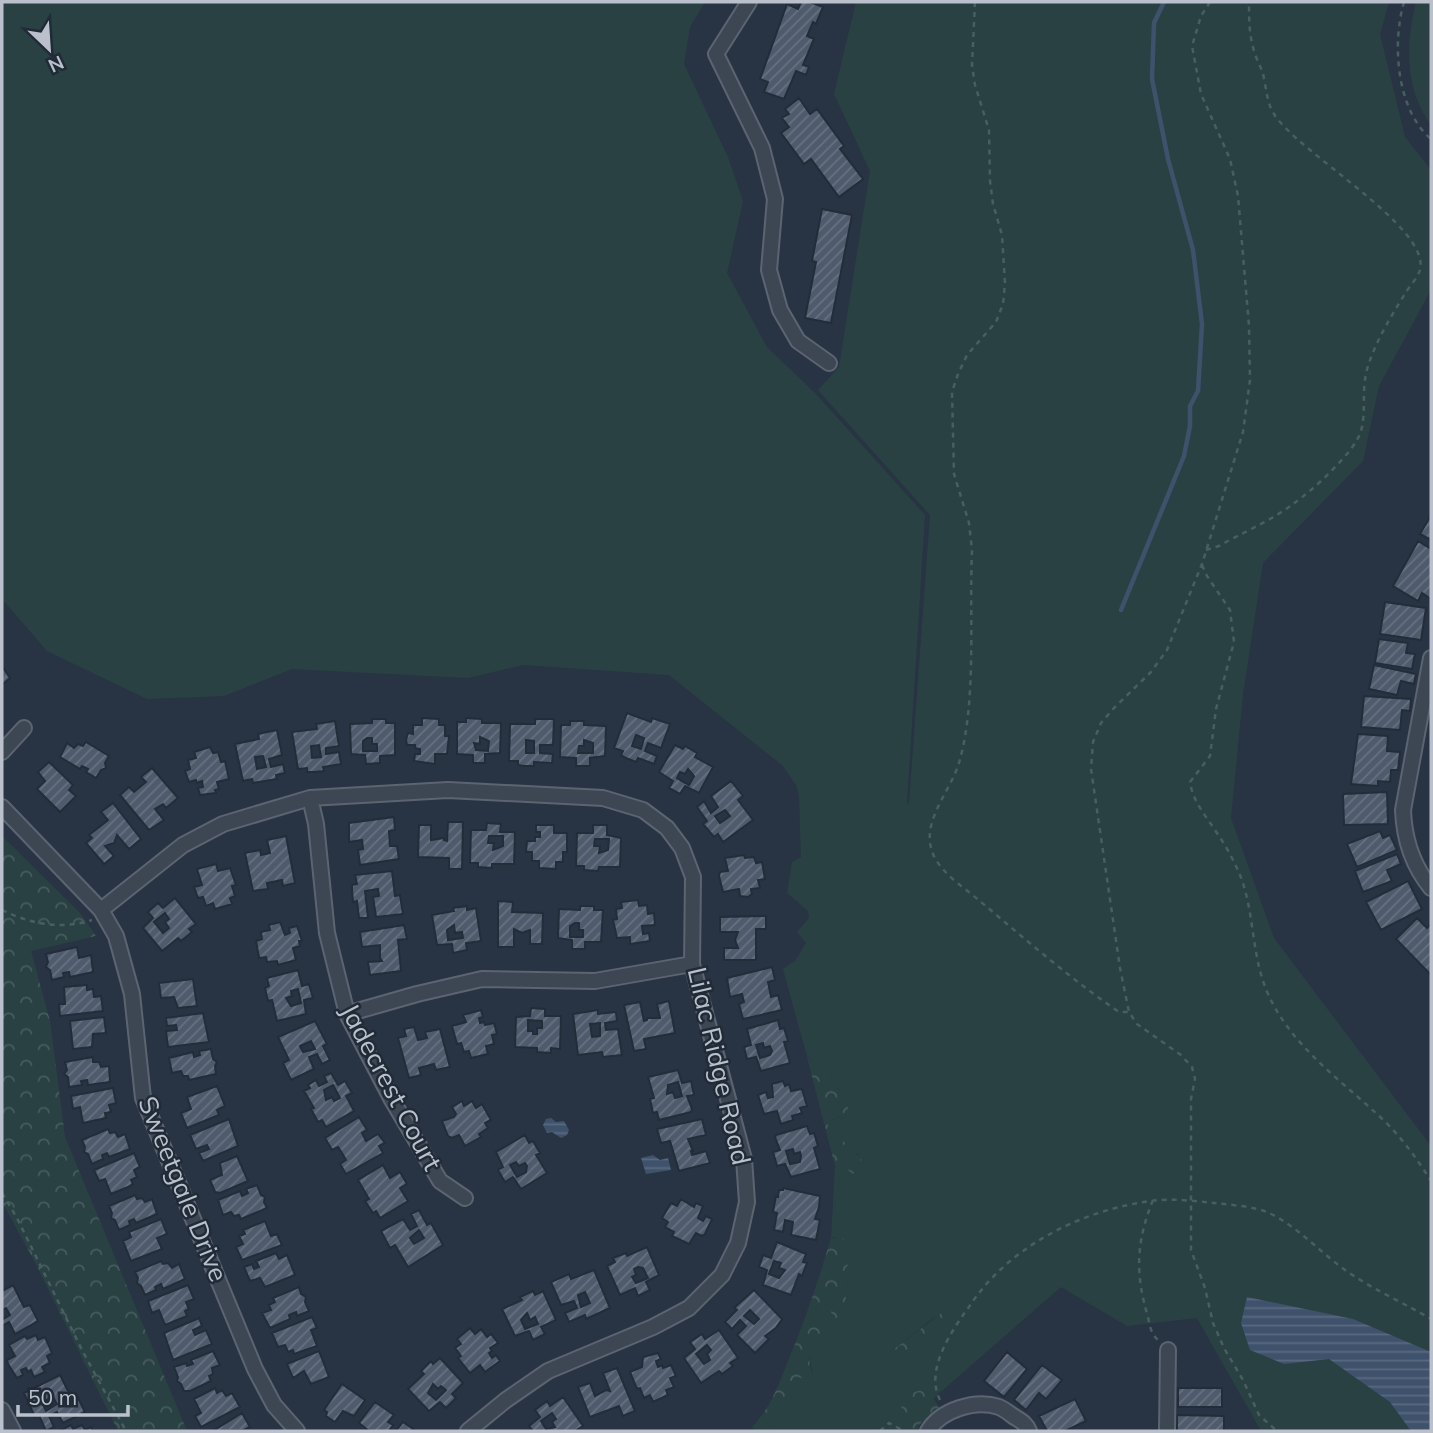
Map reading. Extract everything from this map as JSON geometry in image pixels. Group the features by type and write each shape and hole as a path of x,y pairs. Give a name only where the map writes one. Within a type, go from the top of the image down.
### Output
{"street":[{"path":"749,2 716,54 762,148 775,199 769,270 780,310 798,341 829,363"},
{"path":"1431,658 1403,810 1408,847 1431,888"},
{"path":"2,752 24,728"},
{"name":"Lilac Ridge Road","path":"103,913 183,845 223,824 310,798 447,790 603,797 643,810 667,828 682,848 693,877 692,964 744,1159 747,1202 738,1243 722,1275 689,1308 653,1327 548,1371 468,1431"},
{"name":"Jadecrest Court","path":"310,798 316,824 327,933 347,1014 392,1100 440,1181 465,1198"},
{"name":"Sweetgale Drive","path":"2,807 103,913 116,936 132,994 143,1098 256,1369 274,1405 297,1431"},
{"path":"347,1014 482,979 594,981 692,964"},
{"path":"1167,1431 1168,1350"},
{"path":"928,1431 932,1424 950,1411 971,1405 998,1407 1026,1424 1029,1431"},
{"path":"2,1410 13,1431"}],"path":[{"path":"975,2 972,65 975,85 989,130 990,181 1002,235 1005,283 1003,304 996,322 967,355 957,374 952,392 954,474 968,523 972,550 967,722 953,780 932,819 929,831 931,845 934,858 948,873 1039,951 1113,1008 1119,1012 1129,1012"},
{"path":"1210,2 1201,16 1192,46 1201,94 1230,159 1238,196 1249,326 1250,380 1243,432 1202,564 1167,650 1151,672 1101,723 1093,741 1091,769 1129,1012 1137,1024 1181,1055 1192,1067 1195,1079 1191,1099 1191,1250 1205,1287 1213,1324 1224,1348 1259,1415 1278,1431"},
{"path":"1206,550 1219,546 1293,505 1355,446 1362,429 1363,390 1368,366 1380,335 1420,269 1419,255 1395,221 1372,198 1308,150 1287,131 1274,114 1255,56 1249,29 1249,2"},
{"path":"1404,2 1397,47 1401,81 1412,112 1431,139"},
{"path":"1202,564 1230,610 1234,642 1216,709 1210,756 1191,782 1192,795 1220,836 1239,874 1250,905 1260,970 1268,994 1286,1024 1308,1052 1399,1136 1431,1181"},
{"path":"2,910 37,922 67,927 103,913"},
{"path":"2,1193 126,1431"},
{"path":"1153,1200 1138,1251 1138,1275 1152,1334 1168,1350"},
{"path":"950,1411 935,1389 935,1377 942,1353 979,1291 1006,1265 1036,1242 1074,1223 1119,1207 1153,1200 1191,1201 1264,1211 1292,1225 1349,1272 1431,1319"},
{"path":"880,1431 889,1423 904,1431"}],"green space":[{"path":"2,2 705,2 690,27 684,64 728,157 743,201 727,273 767,347 815,393 925,515 909,804 930,515 818,390 839,367 870,171 834,94 856,2 1389,2 1380,34 1405,137 1431,170 1431,290 1379,386 1363,461 1263,563 1243,694 1231,818 1274,938 1431,1146 1431,1431 1261,1431 1197,1318 1127,1326 1061,1287 896,1431 767,1431 794,1403 798,1376 813,1376 809,1354 820,1315 815,1310 822,1300 841,1320 847,1300 844,1291 847,1283 836,1237 831,1238 835,1166 845,1168 859,1155 841,1138 832,1138 826,1123 839,1117 841,1092 826,1067 813,1061 806,1053 783,969 795,961 806,943 797,932 809,918 808,911 787,893 792,862 801,857 799,796 796,785 783,766 669,675 523,665 468,678 292,669 224,696 147,699 47,651 2,599","holes":["936,1316 912,1349 890,1352"]},
{"path":"1416,2 1431,2 1431,125 1416,96 1410,65 1410,33"},
{"path":"2,836 80,913 96,936 31,951 50,1021 65,1137 187,1431 118,1431 36,1264 2,1202"},
{"path":"806,1053 813,1061 820,1061 826,1067 832,1081 848,1102 848,1111 827,1123 832,1138 841,1138 863,1163 853,1174 845,1168 835,1166"},
{"path":"831,1238 843,1238 848,1246 851,1262 845,1272 847,1283 844,1291 847,1301 841,1320 833,1321 831,1311 822,1301 815,1309 825,1323 809,1355 813,1376 804,1379 798,1377 794,1403 767,1431 756,1431 752,1427 768,1406 780,1382 805,1319"},
{"path":"943,1312 954,1314 949,1324 934,1326 915,1347 891,1359 890,1352"},
{"path":"928,1389 939,1408 920,1424 917,1431 889,1431 891,1418 902,1414 901,1399 909,1393"}],"water":[{"path":"551,1118 556,1122 564,1121 569,1130 567,1135 561,1138 552,1132 547,1133 543,1125 546,1119"},
{"path":"653,1155 660,1160 668,1158 671,1170 646,1174 641,1158"},
{"path":"1247,1297 1353,1319 1431,1352 1431,1431 1411,1431 1390,1402 1329,1359 1284,1364 1250,1350 1241,1323"}],"building":[{"path":"801,2 823,7 807,36 814,39 803,65 809,67 806,75 796,71 784,99 764,92 768,82 760,79 787,4 798,9"},
{"path":"799,98 810,114 817,109 844,146 840,149 863,179 839,197 811,159 804,164 781,133 789,127 782,118 789,114 785,109"},
{"path":"822,209 852,215 831,323 805,318 816,262 812,261"},
{"path":"1431,515 1431,540 1420,534"},
{"path":"1418,541 1431,549 1431,599 1422,593 1418,601 1393,586"},
{"path":"1385,602 1426,608 1421,640 1380,634"},
{"path":"1379,639 1408,643 1406,653 1415,654 1412,669 1375,663"},
{"path":"1374,665 1416,674 1414,684 1401,681 1397,695 1369,689"},
{"path":"2,666 10,678 2,685"},
{"path":"1364,696 1411,699 1410,711 1402,710 1400,730 1361,727"},
{"path":"627,713 651,722 652,718 670,724 661,748 648,743 645,751 657,756 654,764 638,758 636,762 626,758 621,755 623,751 614,748","holes":["636,735 644,738 641,749 632,746"]},
{"path":"422,718 439,719 439,725 445,725 445,736 449,736 447,754 435,754 435,764 414,761 415,754 420,754 420,749 415,748 415,745 407,745 408,733 413,734 413,725 422,725"},
{"path":"466,718 482,719 482,723 501,723 500,753 485,754 485,763 473,763 473,755 457,754 457,722 466,722","holes":["480,737 489,741 488,751 476,750 474,743 480,744"]},
{"path":"372,719 386,719 386,723 395,723 395,755 380,756 380,763 366,764 365,755 351,754 350,724 372,723","holes":["372,738 372,744 377,744 377,751 363,751 363,741"]},
{"path":"535,719 554,719 553,745 540,745 540,753 553,754 552,763 534,762 534,766 524,766 518,765 518,761 509,761 510,724 535,724","holes":["526,740 534,741 534,753 526,753"]},
{"path":"335,721 339,746 326,748 326,754 339,752 341,764 323,767 324,771 307,772 307,768 298,769 292,732 317,729 316,724","holes":["319,745 321,757 312,758 311,746"]},
{"path":"570,721 584,721 584,725 606,726 605,756 590,758 590,766 576,766 576,758 560,757 561,725 570,725","holes":["584,740 593,743 593,753 578,753 579,746 584,746"]},
{"path":"277,730 282,755 269,759 271,767 283,764 285,773 276,775 277,779 253,783 252,779 243,781 235,744 259,739 258,734","holes":["263,756 266,767 257,769 255,757"]},
{"path":"1358,734 1388,736 1387,751 1400,752 1398,770 1391,770 1390,782 1378,781 1378,786 1351,784"},
{"path":"86,742 109,756 105,763 106,768 101,770 96,778 86,772 88,769 82,766 80,769 60,757 67,743 74,748 78,744 83,746"},
{"path":"675,745 683,749 685,746 697,753 695,757 713,767 699,793 685,786 680,794 669,788 673,781 659,772","holes":["688,769 694,776 689,785 677,778 680,772 685,774"]},
{"path":"210,747 213,753 218,752 221,762 225,761 229,779 217,782 219,789 215,790 216,793 200,795 198,788 203,787 202,781 189,782 185,771 190,769 188,760 196,758 194,752"},
{"path":"49,762 73,785 69,790 76,796 60,812 37,789 45,781 38,772"},
{"path":"152,768 178,798 166,808 163,804 155,809 164,820 149,830 120,795 129,787 134,792 146,782 141,777"},
{"path":"731,781 743,796 738,800 753,820 723,842 718,834 714,837 703,824 707,821 697,807 704,801 711,813 718,807 711,796","holes":["725,810 730,816 720,823 715,816"]},
{"path":"1387,792 1388,824 1344,825 1343,794"},
{"path":"113,803 141,839 129,849 117,835 114,843 105,846 114,856 104,864 86,843 92,838 89,835 108,820 101,812"},
{"path":"394,817 395,830 389,831 390,846 397,846 399,859 360,865 358,850 363,849 362,840 349,842 349,823"},
{"path":"448,822 463,822 462,869 449,869 449,858 418,857 419,825 431,825 431,840 444,838 447,841"},
{"path":"487,823 501,824 500,832 515,832 514,864 492,864 492,868 478,867 478,863 470,863 471,830 486,830","holes":["489,836 503,836 503,846 493,850 494,843 488,843"]},
{"path":"536,825 554,825 554,833 567,833 567,852 563,852 563,862 556,862 556,869 539,868 539,861 532,861 532,852 526,852 527,841 535,841 535,837 540,837 540,832 536,832"},
{"path":"593,825 607,825 607,835 621,838 620,867 599,867 598,871 584,870 584,866 576,866 577,833 593,833","holes":["595,839 609,839 608,850 599,853 600,846 594,846"]},
{"path":"1380,831 1383,838 1390,835 1397,850 1357,867 1347,844"},
{"path":"286,836 295,883 283,886 282,880 267,883 268,889 253,891 245,853 260,850 261,855 270,853 267,840"},
{"path":"1397,854 1401,864 1387,870 1392,881 1363,892 1355,871"},
{"path":"744,855 745,858 754,857 756,863 762,862 765,879 758,880 760,888 751,889 752,894 748,897 740,896 739,889 723,892 719,876 720,872 728,871 725,858"},
{"path":"216,864 218,871 230,868 236,885 232,886 235,896 230,898 232,904 215,909 213,903 206,906 203,897 198,898 194,887 202,885 197,869"},
{"path":"392,871 395,896 400,895 403,914 376,917 373,897 379,896 378,889 365,891 368,918 359,918 357,901 353,902 352,885 357,884 355,875"},
{"path":"1408,881 1422,909 1381,930 1366,902"},
{"path":"175,898 196,924 189,929 192,932 181,941 178,938 162,951 143,928 153,918 148,912 158,903 163,908","holes":["165,913 169,919 165,922 169,928 163,933 154,922"]},
{"path":"638,900 639,906 647,905 648,914 654,913 655,925 642,926 643,934 649,933 650,941 630,944 630,937 617,938 613,920 617,919 616,909 622,908 621,902"},
{"path":"498,901 513,902 512,912 543,913 542,944 530,944 530,930 522,933 514,929 514,947 498,947"},
{"path":"580,906 594,906 594,910 603,910 601,942 585,942 585,949 572,949 572,940 558,938 559,909 580,910","holes":["579,923 583,937 570,937 570,926"]},
{"path":"453,908 476,908 481,941 466,943 467,950 453,953 452,944 437,945 432,915 454,911","holes":["454,925 455,933 462,932 463,938 448,940 447,930"]},
{"path":"766,916 766,929 756,929 756,960 724,960 724,948 738,948 735,940 738,932 720,932 720,917"},
{"path":"1417,918 1427,928 1431,924 1431,975 1396,939"},
{"path":"280,922 285,935 290,933 289,928 297,926 302,941 299,941 300,946 293,948 296,960 278,965 277,961 267,962 266,957 259,958 256,941 262,939 261,932 270,930 269,925"},
{"path":"404,925 407,939 398,940 401,971 370,975 368,962 382,961 380,945 362,947 360,932"},
{"path":"77,947 79,958 91,955 93,972 70,977 69,972 63,973 64,977 52,980 50,970 46,967 46,954"},
{"path":"772,967 775,980 768,982 771,997 778,995 782,1010 743,1019 739,1004 744,1002 742,994 730,997 727,978"},
{"path":"298,970 302,986 309,984 313,998 304,1000 306,1014 277,1021 272,1000 268,1001 265,988 269,986 267,978","holes":["298,989 301,1003 291,1006 286,998 292,996 291,991"]},
{"path":"193,979 197,1006 178,1008 174,997 161,998 159,983"},
{"path":"87,985 87,990 93,989 94,997 101,996 103,1011 60,1016 59,1004 65,1004 64,987"},
{"path":"669,1001 675,1033 644,1039 646,1049 634,1051 624,1005 640,1002 644,1021 647,1018 660,1018 657,1004"},
{"path":"531,1008 545,1009 545,1016 561,1016 560,1049 551,1048 551,1053 537,1052 537,1048 515,1047 516,1017 530,1016","holes":["528,1020 542,1021 542,1028 537,1028 537,1034 528,1031"]},
{"path":"481,1010 483,1017 479,1018 480,1023 494,1023 497,1034 492,1035 494,1044 486,1046 488,1054 471,1058 469,1051 464,1052 461,1043 457,1044 452,1026 466,1022 463,1015"},
{"path":"598,1010 598,1014 616,1012 617,1021 605,1023 606,1030 618,1029 622,1055 603,1057 602,1052 578,1055 573,1014","holes":["600,1023 600,1036 592,1037 590,1024"]},
{"path":"203,1013 209,1042 168,1047 166,1031 177,1030 176,1025 167,1026 166,1018"},
{"path":"104,1017 106,1033 93,1034 92,1047 73,1049 70,1021"},
{"path":"778,1020 788,1041 784,1042 790,1063 761,1071 756,1057 747,1059 744,1047 751,1045 747,1029","holes":["763,1043 764,1048 770,1046 772,1051 770,1055 760,1058 756,1045"]},
{"path":"315,1021 327,1044 323,1046 330,1060 322,1064 317,1054 309,1057 314,1069 291,1080 283,1063 289,1060 278,1037","holes":["311,1041 315,1049 303,1052 300,1046"]},
{"path":"414,1027 418,1040 427,1038 425,1032 440,1029 450,1067 436,1070 434,1064 419,1068 421,1075 409,1078 398,1038 406,1036 404,1029"},
{"path":"211,1049 213,1059 217,1062 216,1074 189,1080 181,1071 172,1073 169,1058 193,1052 194,1057 200,1055 199,1051"},
{"path":"93,1057 93,1062 99,1062 101,1067 109,1066 110,1082 88,1085 87,1080 81,1081 82,1085 69,1087 68,1077 64,1074 67,1070 65,1062"},
{"path":"678,1070 682,1083 691,1081 694,1095 687,1096 691,1112 659,1120 657,1112 653,1113 650,1099 654,1098 648,1077","holes":["678,1082 682,1096 675,1098 673,1092 667,1094 668,1085"]},
{"path":"331,1073 338,1085 345,1081 352,1093 346,1096 354,1111 326,1127 322,1120 318,1122 311,1109 314,1108 304,1091 316,1080 319,1086 327,1082 324,1076","holes":["333,1085 340,1098 334,1101 332,1097 326,1100 324,1090"]},
{"path":"783,1081 785,1086 789,1084 791,1091 802,1089 807,1106 800,1108 802,1113 792,1116 793,1120 781,1124 777,1111 764,1114 758,1095 766,1092 768,1098 773,1097 772,1084"},
{"path":"217,1086 225,1106 217,1110 219,1115 187,1128 181,1113 191,1109 187,1097"},
{"path":"113,1088 116,1103 109,1105 111,1112 105,1113 106,1118 83,1123 80,1107 73,1109 71,1096"},
{"path":"462,1101 464,1106 472,1101 476,1108 482,1104 491,1120 485,1123 488,1128 479,1134 481,1137 465,1146 459,1135 452,1138 448,1136 442,1121 454,1117 456,1114 452,1107"},
{"path":"359,1117 367,1130 362,1133 366,1141 378,1134 385,1143 379,1146 383,1153 346,1174 340,1164 346,1160 342,1153 338,1147 332,1150 325,1138"},
{"path":"229,1119 238,1146 203,1161 199,1153 209,1149 207,1145 196,1149 190,1135"},
{"path":"702,1119 706,1135 688,1139 692,1155 706,1151 710,1163 679,1171 670,1141 661,1143 657,1129"},
{"path":"807,1126 810,1134 814,1133 818,1146 814,1148 820,1169 791,1177 785,1164 777,1166 773,1152 780,1150 776,1135","holes":["793,1149 794,1154 800,1152 800,1162 790,1164 786,1151"]},
{"path":"108,1129 118,1137 125,1134 130,1149 109,1157 107,1153 102,1155 103,1159 92,1164 88,1154 84,1152 82,1140"},
{"path":"525,1135 529,1143 533,1141 540,1153 536,1155 547,1173 521,1189 513,1177 505,1182 498,1170 503,1167 496,1152","holes":["516,1162 519,1166 525,1163 527,1166 526,1172 517,1177 510,1165"]},
{"path":"134,1153 140,1167 134,1170 137,1177 131,1180 133,1184 111,1194 105,1179 99,1181 94,1170"},
{"path":"237,1156 248,1181 220,1193 215,1192 210,1180 222,1175 220,1163"},
{"path":"383,1165 390,1178 400,1172 407,1184 400,1188 408,1201 380,1218 365,1201 369,1199 358,1180"},
{"path":"257,1185 261,1195 265,1197 267,1208 241,1219 239,1215 234,1216 231,1212 223,1215 218,1200 240,1191 242,1196 248,1193 246,1189"},
{"path":"783,1188 820,1196 815,1219 820,1220 816,1240 791,1235 793,1222 785,1220 783,1232 774,1230 776,1196 778,1197 779,1190"},
{"path":"135,1195 137,1199 142,1198 145,1202 152,1199 157,1214 136,1223 134,1219 129,1221 130,1225 119,1230 115,1220 111,1218 109,1206"},
{"path":"681,1199 694,1207 696,1203 703,1206 698,1218 703,1221 706,1216 712,1219 705,1234 702,1236 696,1233 689,1244 672,1236 674,1232 665,1227 668,1222 662,1218 671,1203 677,1206"},
{"path":"419,1210 427,1225 431,1223 443,1245 408,1267 395,1245 390,1248 381,1231 403,1219 410,1230 417,1226 411,1214","holes":["419,1230 424,1238 414,1244 410,1238"]},
{"path":"161,1219 167,1234 157,1238 162,1249 131,1261 123,1241 131,1237 129,1232"},
{"path":"265,1221 271,1236 277,1234 282,1245 242,1260 236,1247 243,1244 239,1236 245,1234 243,1230"},
{"path":"777,1242 806,1254 803,1262 807,1263 802,1276 799,1274 791,1295 763,1285 767,1270 759,1267 763,1255 771,1258","holes":["774,1261 781,1263 779,1268 785,1270 779,1278 769,1274"]},
{"path":"647,1247 659,1275 646,1282 650,1290 638,1296 635,1288 620,1295 607,1266 615,1262 613,1258 626,1253 627,1256","holes":["643,1268 648,1278 636,1283 632,1277 636,1275 634,1269"]},
{"path":"276,1253 279,1259 287,1255 295,1275 265,1287 260,1278 250,1281 244,1267 252,1264 254,1269 259,1267 256,1261"},
{"path":"161,1261 172,1268 179,1264 185,1279 163,1289 161,1284 155,1287 156,1290 145,1295 137,1283 135,1272"},
{"path":"594,1270 610,1308 586,1319 585,1315 569,1322 565,1313 577,1308 574,1301 561,1305 551,1282 569,1274 571,1279","holes":["585,1292 590,1303 581,1307 578,1295"]},
{"path":"13,1285 24,1307 30,1305 38,1321 15,1334 9,1322 2,1326 2,1320 10,1315 6,1308 2,1310 2,1291"},
{"path":"188,1285 194,1299 186,1302 189,1309 185,1311 187,1316 165,1325 159,1310 152,1313 148,1301"},
{"path":"299,1287 301,1294 306,1297 309,1311 297,1316 296,1312 289,1315 290,1319 270,1328 262,1313 271,1310 269,1305 275,1302 273,1298"},
{"path":"754,1290 782,1319 776,1328 765,1336 769,1339 755,1353 737,1335 746,1326 740,1320 732,1329 725,1322 737,1310 734,1308","holes":["750,1310 759,1319 754,1324 744,1316"]},
{"path":"533,1291 535,1295 543,1291 556,1320 541,1327 545,1334 533,1340 529,1331 515,1336 502,1309 522,1300 520,1297","holes":["527,1313 530,1320 535,1317 538,1324 525,1329 521,1320"]},
{"path":"312,1317 317,1328 311,1330 317,1346 294,1354 293,1350 288,1352 285,1345 278,1347 272,1333"},
{"path":"199,1318 202,1326 193,1330 195,1335 206,1330 212,1344 173,1360 164,1333"},
{"path":"470,1328 475,1334 481,1329 487,1337 491,1334 498,1343 490,1348 492,1351 489,1353 492,1358 496,1355 500,1361 485,1372 480,1365 470,1373 458,1358 461,1356 455,1348 461,1344 457,1339"},
{"path":"719,1330 738,1358 730,1363 733,1366 722,1374 719,1371 701,1383 684,1358 695,1349 690,1342 702,1334 705,1339","holes":["707,1345 711,1350 707,1354 710,1360 704,1364 696,1354"]},
{"path":"36,1335 38,1340 45,1337 52,1353 47,1356 50,1363 42,1367 45,1372 34,1377 31,1370 28,1372 26,1368 21,1370 23,1375 17,1378 7,1360 15,1356 9,1345 25,1336 27,1339"},
{"path":"213,1351 220,1365 212,1368 213,1374 209,1376 211,1381 184,1391 177,1381 174,1367 193,1364 191,1360"},
{"path":"319,1351 329,1377 311,1384 304,1371 293,1378 287,1364"},
{"path":"1007,1352 1027,1369 1004,1397 984,1381"},
{"path":"658,1353 661,1359 656,1361 658,1367 671,1365 676,1376 670,1378 674,1387 666,1390 668,1395 653,1402 650,1395 644,1398 640,1388 637,1389 630,1372 642,1367 643,1357"},
{"path":"440,1358 463,1383 452,1394 456,1398 446,1408 440,1402 429,1411 408,1389 424,1374 421,1371 431,1361 433,1364","holes":["433,1384 438,1389 441,1386 446,1390 436,1400 428,1393"]},
{"path":"1042,1365 1062,1380 1046,1399 1039,1393 1026,1410 1014,1400"},
{"path":"617,1368 635,1411 623,1416 619,1406 590,1417 578,1387 590,1383 595,1396 606,1390 610,1391 603,1373"},
{"path":"60,1375 71,1397 76,1394 85,1412 63,1423 57,1412 49,1416 54,1427 46,1431 39,1415 35,1417 24,1393","holes":["53,1397 57,1404 46,1411 42,1402"]},
{"path":"342,1384 365,1400 354,1416 343,1411 335,1422 326,1416 327,1412 324,1410"},
{"path":"215,1388 217,1393 222,1390 226,1396 232,1393 240,1407 201,1427 195,1416 201,1413 194,1399"},
{"path":"1178,1388 1222,1388 1222,1407 1178,1407"},
{"path":"563,1397 583,1426 575,1431 533,1431 529,1426 540,1417 535,1410 547,1401 550,1406","holes":["552,1413 556,1419 552,1422 555,1427 546,1429 541,1421"]},
{"path":"1075,1399 1086,1421 1065,1431 1047,1431 1039,1416"},
{"path":"375,1402 394,1415 388,1422 393,1425 389,1431 369,1431 359,1423"},
{"path":"242,1413 250,1427 244,1430 213,1431"},
{"path":"1177,1415 1224,1416 1224,1431 1177,1431"},
{"path":"403,1422 416,1431 396,1431"},
{"path":"71,1425 73,1429 82,1425 85,1430 91,1427 93,1431 59,1431"}],"waterway":[{"path":"1121,610 1184,456 1190,426 1190,406 1198,391 1202,324 1193,250 1168,159 1152,79 1154,23 1164,2"}]}
